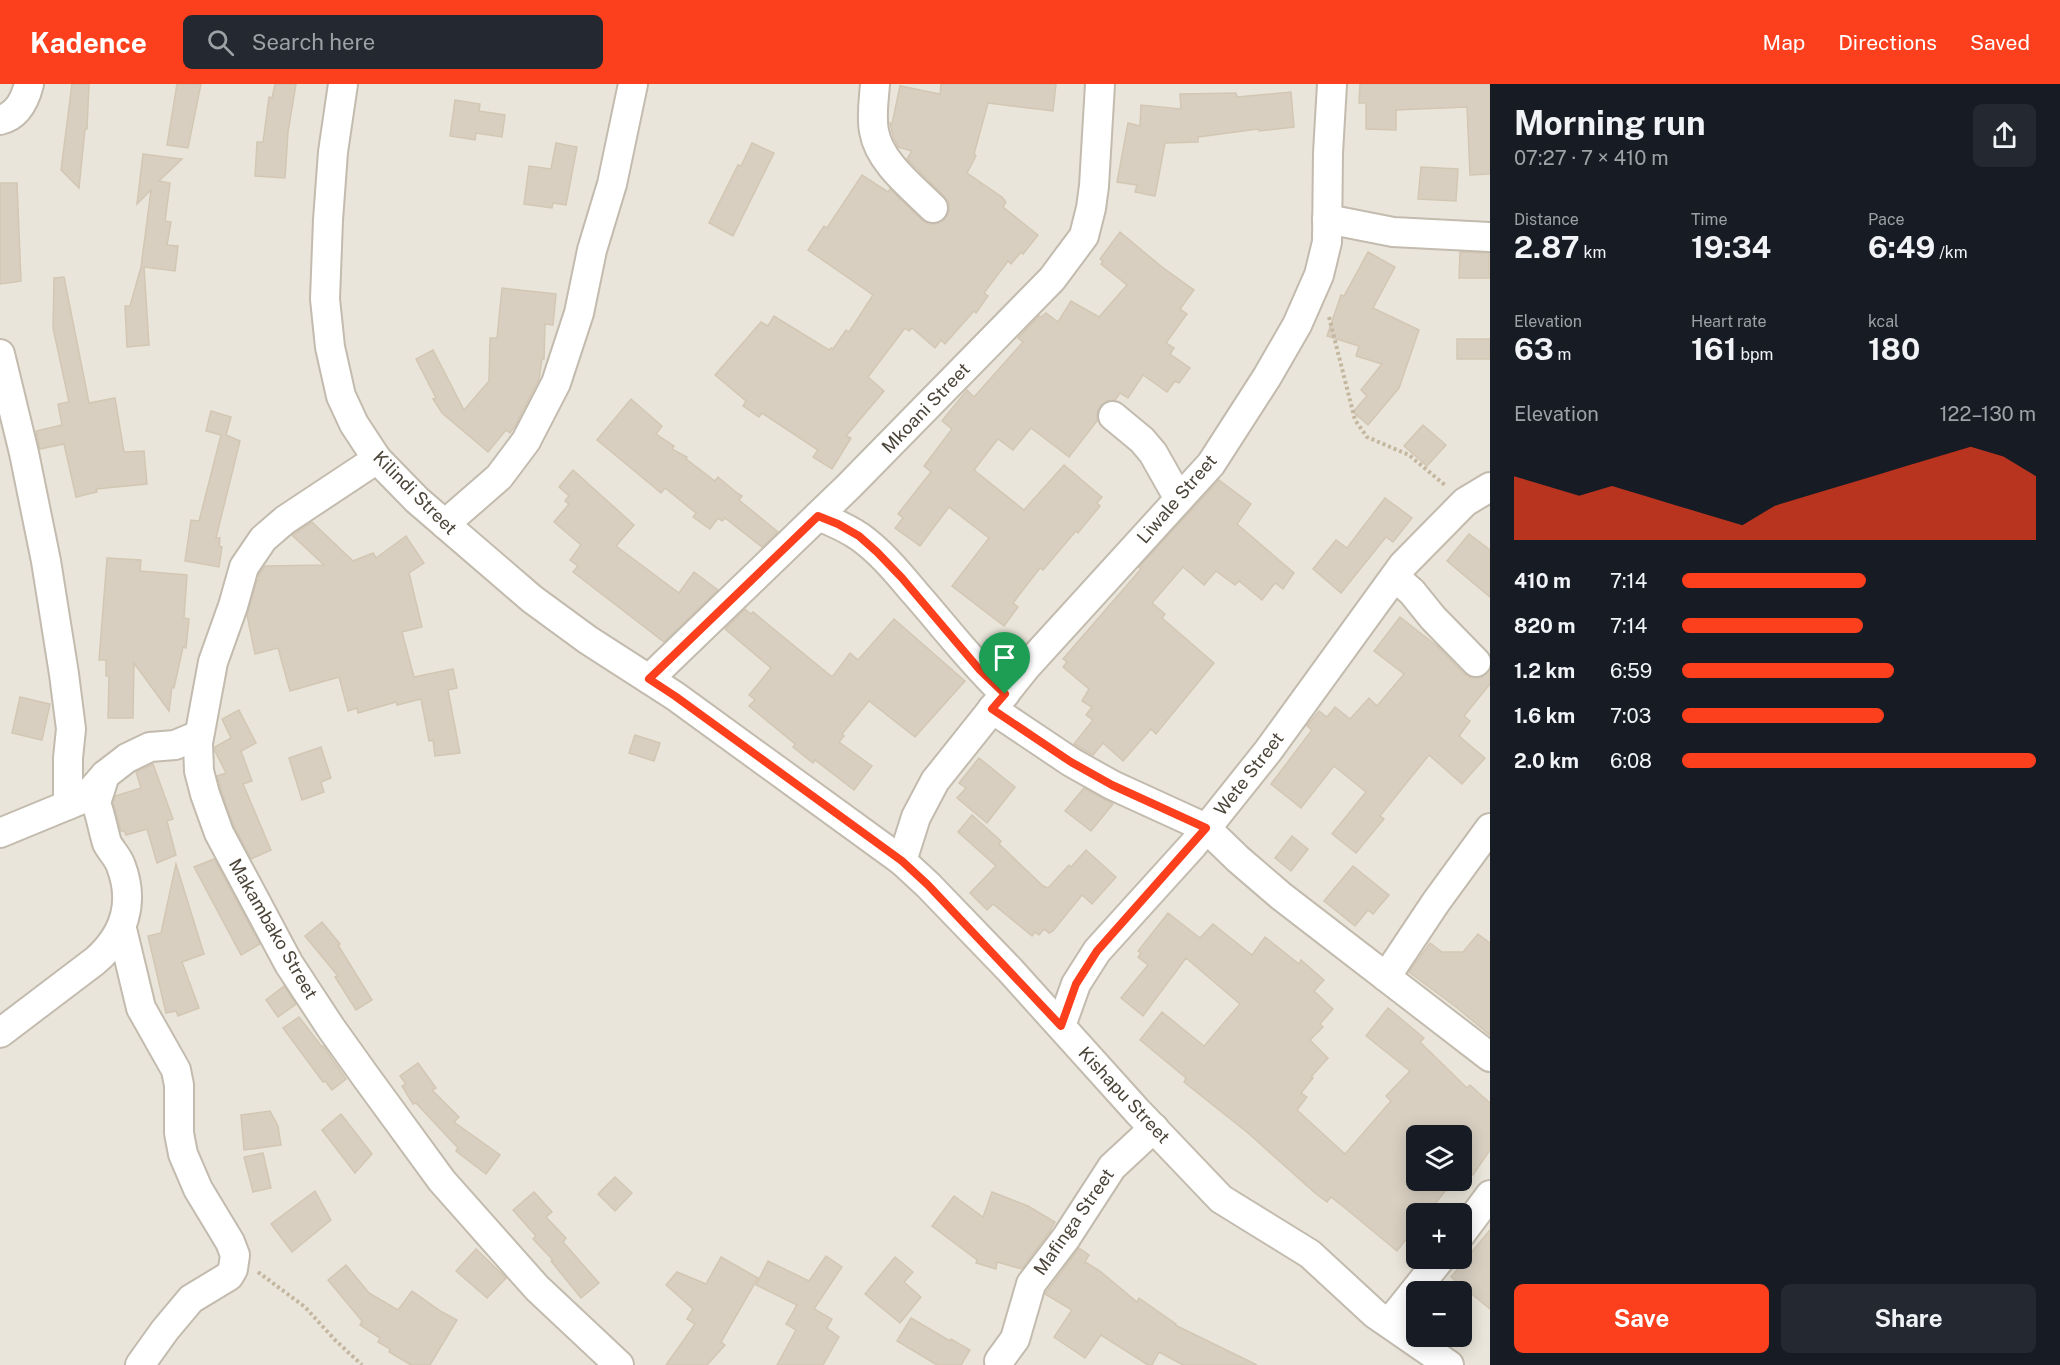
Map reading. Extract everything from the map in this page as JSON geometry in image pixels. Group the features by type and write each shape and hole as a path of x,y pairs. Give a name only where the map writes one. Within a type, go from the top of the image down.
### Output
{"street":[{"path":"0,120 18,110 29,84"},
{"name":"Kilindi Street","path":"343,84 333,152 326,299 330,347 341,396 354,424 377,459 417,500 532,599 588,640 675,696"},
{"path":"445,524 499,477 526,441 556,383 579,313 592,250 612,184 633,84"},
{"path":"875,84 873,129 876,140 897,172 933,208"},
{"name":"Mkoani Street","path":"649,679 818,516 1052,279 1084,236 1094,186 1100,84"},
{"name":"Liwale Street","path":"902,861 916,817 935,781 1026,667 1211,464 1267,377 1297,325 1319,275 1328,242 1332,84"},
{"path":"1327,219 1393,232 1490,237"},
{"path":"0,354 24,453 46,561 64,674 71,729 68,758 68,805"},
{"path":"1113,416 1153,453 1179,499"},
{"name":"Makambako Street","path":"377,459 285,520 263,539 244,567 213,662 199,735 199,771 205,794 219,833 289,964 331,1028 442,1180 537,1288 619,1365"},
{"name":"Wete Street","path":"1061,1026 1076,984 1097,951 1206,828 1268,751 1403,565 1465,502 1490,487"},
{"path":"818,516 859,536 877,552 979,669 999,701 1071,762 1112,785 1206,828 1281,896 1490,1057"},
{"path":"1395,577 1412,592 1433,618 1476,662"},
{"name":"Kishapu Street","path":"675,696 902,861 928,885 1221,1199 1310,1254 1375,1314 1449,1365"},
{"path":"0,833 85,798 105,775 127,758 150,747 175,745 199,735"},
{"path":"105,775 96,803 109,846 121,864 125,878 127,896 122,929 141,1008 176,1070 179,1085 179,1132 183,1154 198,1189 230,1242 235,1255 233,1269 229,1276 191,1299 165,1330 141,1365"},
{"path":"1386,977 1436,902 1490,828"},
{"path":"0,1033 109,950 122,929"},
{"name":"Mafinga Street","path":"999,1361 1015,1339 1031,1284 1066,1238 1112,1167 1154,1128"},
{"path":"1472,1219 1490,1195"},
{"path":"1389,1323 1432,1269"}],"path":[{"path":"1319,275 1354,420 1367,437 1408,455 1465,502"},
{"path":"235,1255 305,1306 335,1340 362,1365"}],"shaded area":[{"path":"0,84 1490,84 1490,1365 0,1365"}],"building":[{"path":"72,84 89,84 87,129 85,129 79,188 61,170"},
{"path":"177,84 201,84 188,148 167,145"},
{"path":"275,84 296,84 288,132 285,178 255,176 257,142 263,142 269,97 272,98"},
{"path":"941,84 1056,84 1053,111 988,103 974,154 976,156 967,173 1002,197 1006,202 1003,207 1038,235 1023,254 1021,252 1011,264 1008,261 984,293 988,296 976,313 974,311 945,344 941,340 935,348 912,328 909,331 905,328 868,377 884,391 846,436 851,438 832,469 813,457 818,450 762,413 759,417 743,406 746,401 715,375 761,322 768,326 774,316 829,350 833,349 846,330 849,332 873,295 808,250 824,226 827,228 862,175 888,192 890,189 928,224 937,224 945,219 949,211 949,203 907,159 912,151 898,147 890,123 892,124 900,86 940,94"},
{"path":"1360,84 1490,84 1490,174 1470,175 1467,107 1396,110 1396,130 1366,129 1366,103 1359,103"},
{"path":"1291,92 1294,127 1198,137 1198,142 1165,143 1155,196 1135,192 1137,185 1117,182 1128,123 1140,126 1141,105 1181,109 1180,94 1236,93 1237,97"},
{"path":"455,100 480,104 479,111 505,115 502,137 476,133 475,140 450,136"},
{"path":"556,143 577,147 566,205 553,203 552,208 524,204 529,166 551,169"},
{"path":"752,143 774,153 733,236 709,223 738,165 741,166"},
{"path":"143,154 182,159 159,181 170,183 165,221 171,222 167,245 178,246 175,271 144,267 149,345 127,347 125,306 130,306 141,267 151,190 137,204"},
{"path":"1421,167 1458,169 1456,201 1418,199"},
{"path":"0,183 17,183 21,281 0,284"},
{"path":"1120,232 1194,290 1180,309 1187,314 1166,343 1174,348 1170,354 1190,368 1179,383 1175,381 1167,392 1143,375 1128,398 1120,393 1115,400 1101,405 1097,413 1097,421 1069,457 1031,428 1013,450 998,439 974,470 1024,510 1064,465 1102,497 1097,503 1100,506 1078,533 1076,531 1043,570 1040,568 1013,603 1018,607 1004,626 952,586 989,538 949,507 920,546 895,528 903,518 898,514 931,472 924,466 952,429 942,421 967,390 974,397 1023,342 1018,338 1039,316 1046,313 1058,322 1071,301 1099,317 1127,285 1101,264 1103,261 1100,259"},
{"path":"1368,252 1395,267 1373,308 1419,330 1399,388 1368,425 1353,412 1367,396 1361,390 1382,364 1356,356 1359,346 1327,336 1341,295 1344,296"},
{"path":"1460,252 1489,253 1489,278 1459,278"},
{"path":"64,277 89,403 115,398 124,452 144,451 147,484 96,489 97,492 76,497 64,444 40,449 36,431 62,425 58,404 69,402 53,328 54,278"},
{"path":"502,288 556,294 553,325 545,324 544,359 542,359 539,379 515,426 510,433 506,430 488,452 442,413 433,399 436,398 416,359 433,350 464,410 489,381 490,338 497,338"},
{"path":"1457,339 1490,339 1490,359 1457,359"},
{"path":"631,399 662,426 656,434 674,446 672,449 687,457 686,459 715,481 718,477 742,496 739,500 778,532 762,547 725,518 722,521 718,518 710,529 693,517 696,513 665,488 661,493 597,440"},
{"path":"211,411 231,417 226,435 240,441 216,538 220,538 219,546 222,547 219,567 185,561 191,520 199,521 221,435 206,431"},
{"path":"1423,425 1446,445 1427,466 1404,446"},
{"path":"573,470 634,525 616,546 679,593 694,572 718,590 664,642 573,572 578,566 570,560 581,545 554,522 569,504 565,501 569,496 559,487"},
{"path":"1219,480 1251,504 1237,524 1294,573 1283,589 1275,583 1262,600 1239,581 1235,585 1216,571 1204,585 1183,567 1152,603 1165,614 1162,618 1214,663 1156,734 1151,729 1123,761 1103,743 1093,755 1074,744 1093,720 1086,715 1092,707 1082,701 1089,689 1063,667 1067,662 1063,659 1141,569 1139,567"},
{"path":"1385,498 1412,518 1393,542 1386,537 1341,593 1313,569 1336,540 1347,548"},
{"path":"312,522 353,561 373,553 376,558 406,536 424,563 409,573 422,627 402,632 414,677 453,669 457,688 448,690 460,753 435,756 433,740 429,741 421,699 397,705 396,702 358,713 357,708 348,711 339,677 290,691 278,648 255,654 247,615 259,574 265,566 324,565 292,535"},
{"path":"1469,534 1490,550 1490,597 1447,561"},
{"path":"107,558 141,560 140,571 187,575 184,618 189,619 186,648 183,647 174,688 172,687 169,711 134,663 133,718 108,718 109,676 106,676 106,660 99,660"},
{"path":"745,609 751,614 753,612 831,676 850,653 858,660 894,619 965,681 915,737 869,701 842,734 844,736 839,742 872,766 854,790 815,760 813,763 793,747 795,744 749,706 755,700 749,695 771,668 725,629"},
{"path":"1400,617 1437,646 1464,674 1471,678 1481,678 1490,670 1490,684 1464,716 1470,721 1459,736 1485,758 1462,784 1429,755 1380,816 1384,819 1356,853 1332,834 1366,792 1334,766 1301,808 1271,784 1312,730 1307,726 1319,711 1327,717 1335,707 1350,719 1369,698 1377,706 1404,674 1374,651"},
{"path":"20,697 50,704 42,740 12,733"},
{"path":"239,710 256,743 241,751 252,781 243,784 271,850 251,859 234,826 217,776 226,773 215,747 231,738 222,719"},
{"path":"635,735 660,743 654,761 629,753"},
{"path":"321,747 331,778 321,782 324,792 302,800 289,758"},
{"path":"979,758 1015,787 987,823 957,798 966,788 959,783"},
{"path":"153,764 173,819 167,821 176,855 157,863 147,829 126,835 124,831 121,831 113,803 115,796 141,788 136,772"},
{"path":"1084,788 1113,804 1091,831 1065,811"},
{"path":"972,815 1001,841 999,844 1043,886 1048,888 1086,850 1116,877 1092,904 1082,895 1053,931 1049,933 1044,929 1039,935 1035,932 1032,936 993,904 987,910 970,893 996,866 958,832"},
{"path":"1292,836 1308,849 1291,871 1275,858"},
{"path":"214,859 260,944 241,955 194,867"},
{"path":"176,864 204,954 182,962 199,1008 178,1016 176,1011 166,1013 148,936 161,933"},
{"path":"1353,866 1389,895 1373,914 1368,910 1355,926 1324,901"},
{"path":"1168,913 1200,938 1213,924 1252,955 1265,937 1299,964 1301,960 1324,980 1314,991 1333,1009 1320,1024 1323,1027 1310,1040 1328,1058 1311,1077 1313,1078 1301,1093 1307,1097 1297,1110 1345,1154 1391,1101 1386,1096 1410,1071 1366,1036 1388,1008 1424,1038 1420,1042 1467,1088 1470,1085 1490,1103 1490,1150 1473,1175 1472,1125 1406,1125 1406,1191 1445,1191 1436,1203 1406,1203 1406,1240 1397,1251 1331,1197 1327,1202 1315,1193 1248,1133 1184,1082 1186,1078 1140,1040 1162,1012 1204,1046 1240,1004 1186,958 1143,1016 1121,998 1148,965 1138,957 1141,953 1138,951"},
{"path":"322,922 340,944 338,945 372,1000 356,1010 335,977 338,976 305,936"},
{"path":"1478,934 1490,943 1490,1035 1409,972 1430,943 1442,952 1463,952"},
{"path":"284,986 296,1004 278,1017 266,1000"},
{"path":"299,1017 346,1079 332,1090 325,1081 323,1082 283,1028"},
{"path":"418,1063 436,1088 432,1090 459,1117 454,1122 500,1155 486,1174 456,1151 458,1148 416,1103 413,1104 402,1086 406,1084 400,1076"},
{"path":"270,1111 278,1126 281,1145 244,1150 241,1115"},
{"path":"341,1114 372,1154 355,1173 322,1130"},
{"path":"263,1153 271,1188 253,1192 244,1157"},
{"path":"615,1177 632,1193 615,1211 598,1194"},
{"path":"315,1191 331,1220 292,1252 271,1224"},
{"path":"534,1192 552,1212 546,1217 566,1238 563,1242 599,1283 581,1298 551,1261 553,1260 533,1239 536,1236 513,1210"},
{"path":"992,1192 1028,1206 1055,1222 1022,1269 997,1262 996,1269 976,1263 977,1260 932,1226 954,1196 983,1217"},
{"path":"1490,1230 1490,1309 1472,1294 1472,1281 1456,1281 1451,1277 1458,1269 1472,1269 1472,1252"},
{"path":"1079,1248 1089,1255 1085,1262 1100,1271 1137,1302 1139,1298 1175,1325 1257,1365 1183,1365 1159,1352 1152,1365 1148,1365 1101,1335 1085,1358 1054,1337 1072,1310 1045,1294"},
{"path":"476,1249 506,1278 487,1298 456,1271"},
{"path":"826,1256 842,1267 814,1309 832,1319 827,1328 839,1337 823,1365 777,1365 796,1330 786,1324 797,1305 756,1285 768,1261 809,1281"},
{"path":"721,1257 758,1278 721,1342 725,1345 707,1365 666,1365 695,1324 687,1319 693,1309 666,1285 677,1272 706,1284"},
{"path":"895,1257 913,1272 904,1282 921,1297 900,1323 865,1294"},
{"path":"346,1265 369,1293 398,1310 412,1291 457,1320 430,1365 411,1365 389,1352 390,1349 378,1342 380,1338 360,1325 362,1321 328,1280"},
{"path":"911,1318 970,1350 961,1365 937,1365 897,1341"}],"route":[{"path":"818,516 859,536 877,552 979,669 1005,694 992,709 1071,762 1136,797 1206,828 1085,967 1076,984 1061,1026 1010,970 902,861 649,679 818,516"}]}
